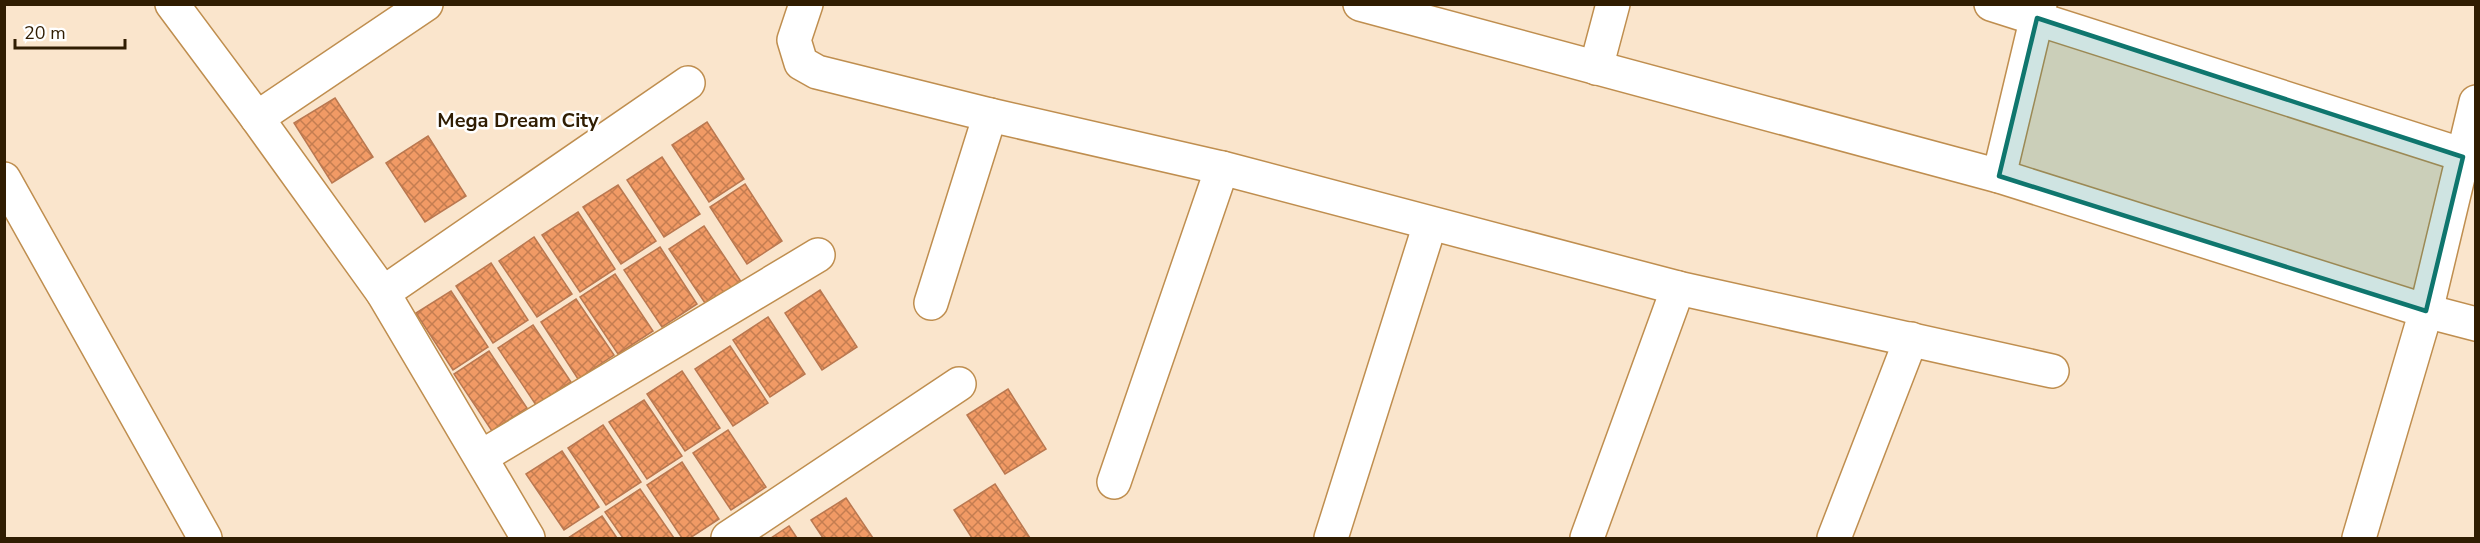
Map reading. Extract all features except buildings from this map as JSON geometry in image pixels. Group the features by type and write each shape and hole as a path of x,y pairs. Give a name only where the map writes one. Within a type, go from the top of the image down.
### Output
{"street":[{"path":"172,4 382,293 528,538"},
{"path":"257,118 426,4"},
{"path":"806,4 794,40 801,63 817,72 990,115 1222,168 1678,288 2052,371"},
{"path":"1360,4 1999,176 2475,324"},
{"path":"1596,68 1613,4"},
{"path":"1991,4 2039,11 2469,158"},
{"path":"1999,176 2039,11"},
{"path":"382,293 688,83"},
{"path":"2359,538 2469,158 2475,102"},
{"path":"931,303 990,115"},
{"path":"1113,482 1222,168"},
{"path":"4,179 205,538"},
{"path":"1331,538 1430,224"},
{"path":"481,457 818,255"},
{"path":"1587,538 1678,288"},
{"path":"1834,538 1911,339"},
{"path":"728,538 959,384"}],"highlighted area":[{"path":"2037,18 2463,157 2426,311 1999,176"}],"district":[{"name":"Mega Dream City","path":"518,120"}]}
